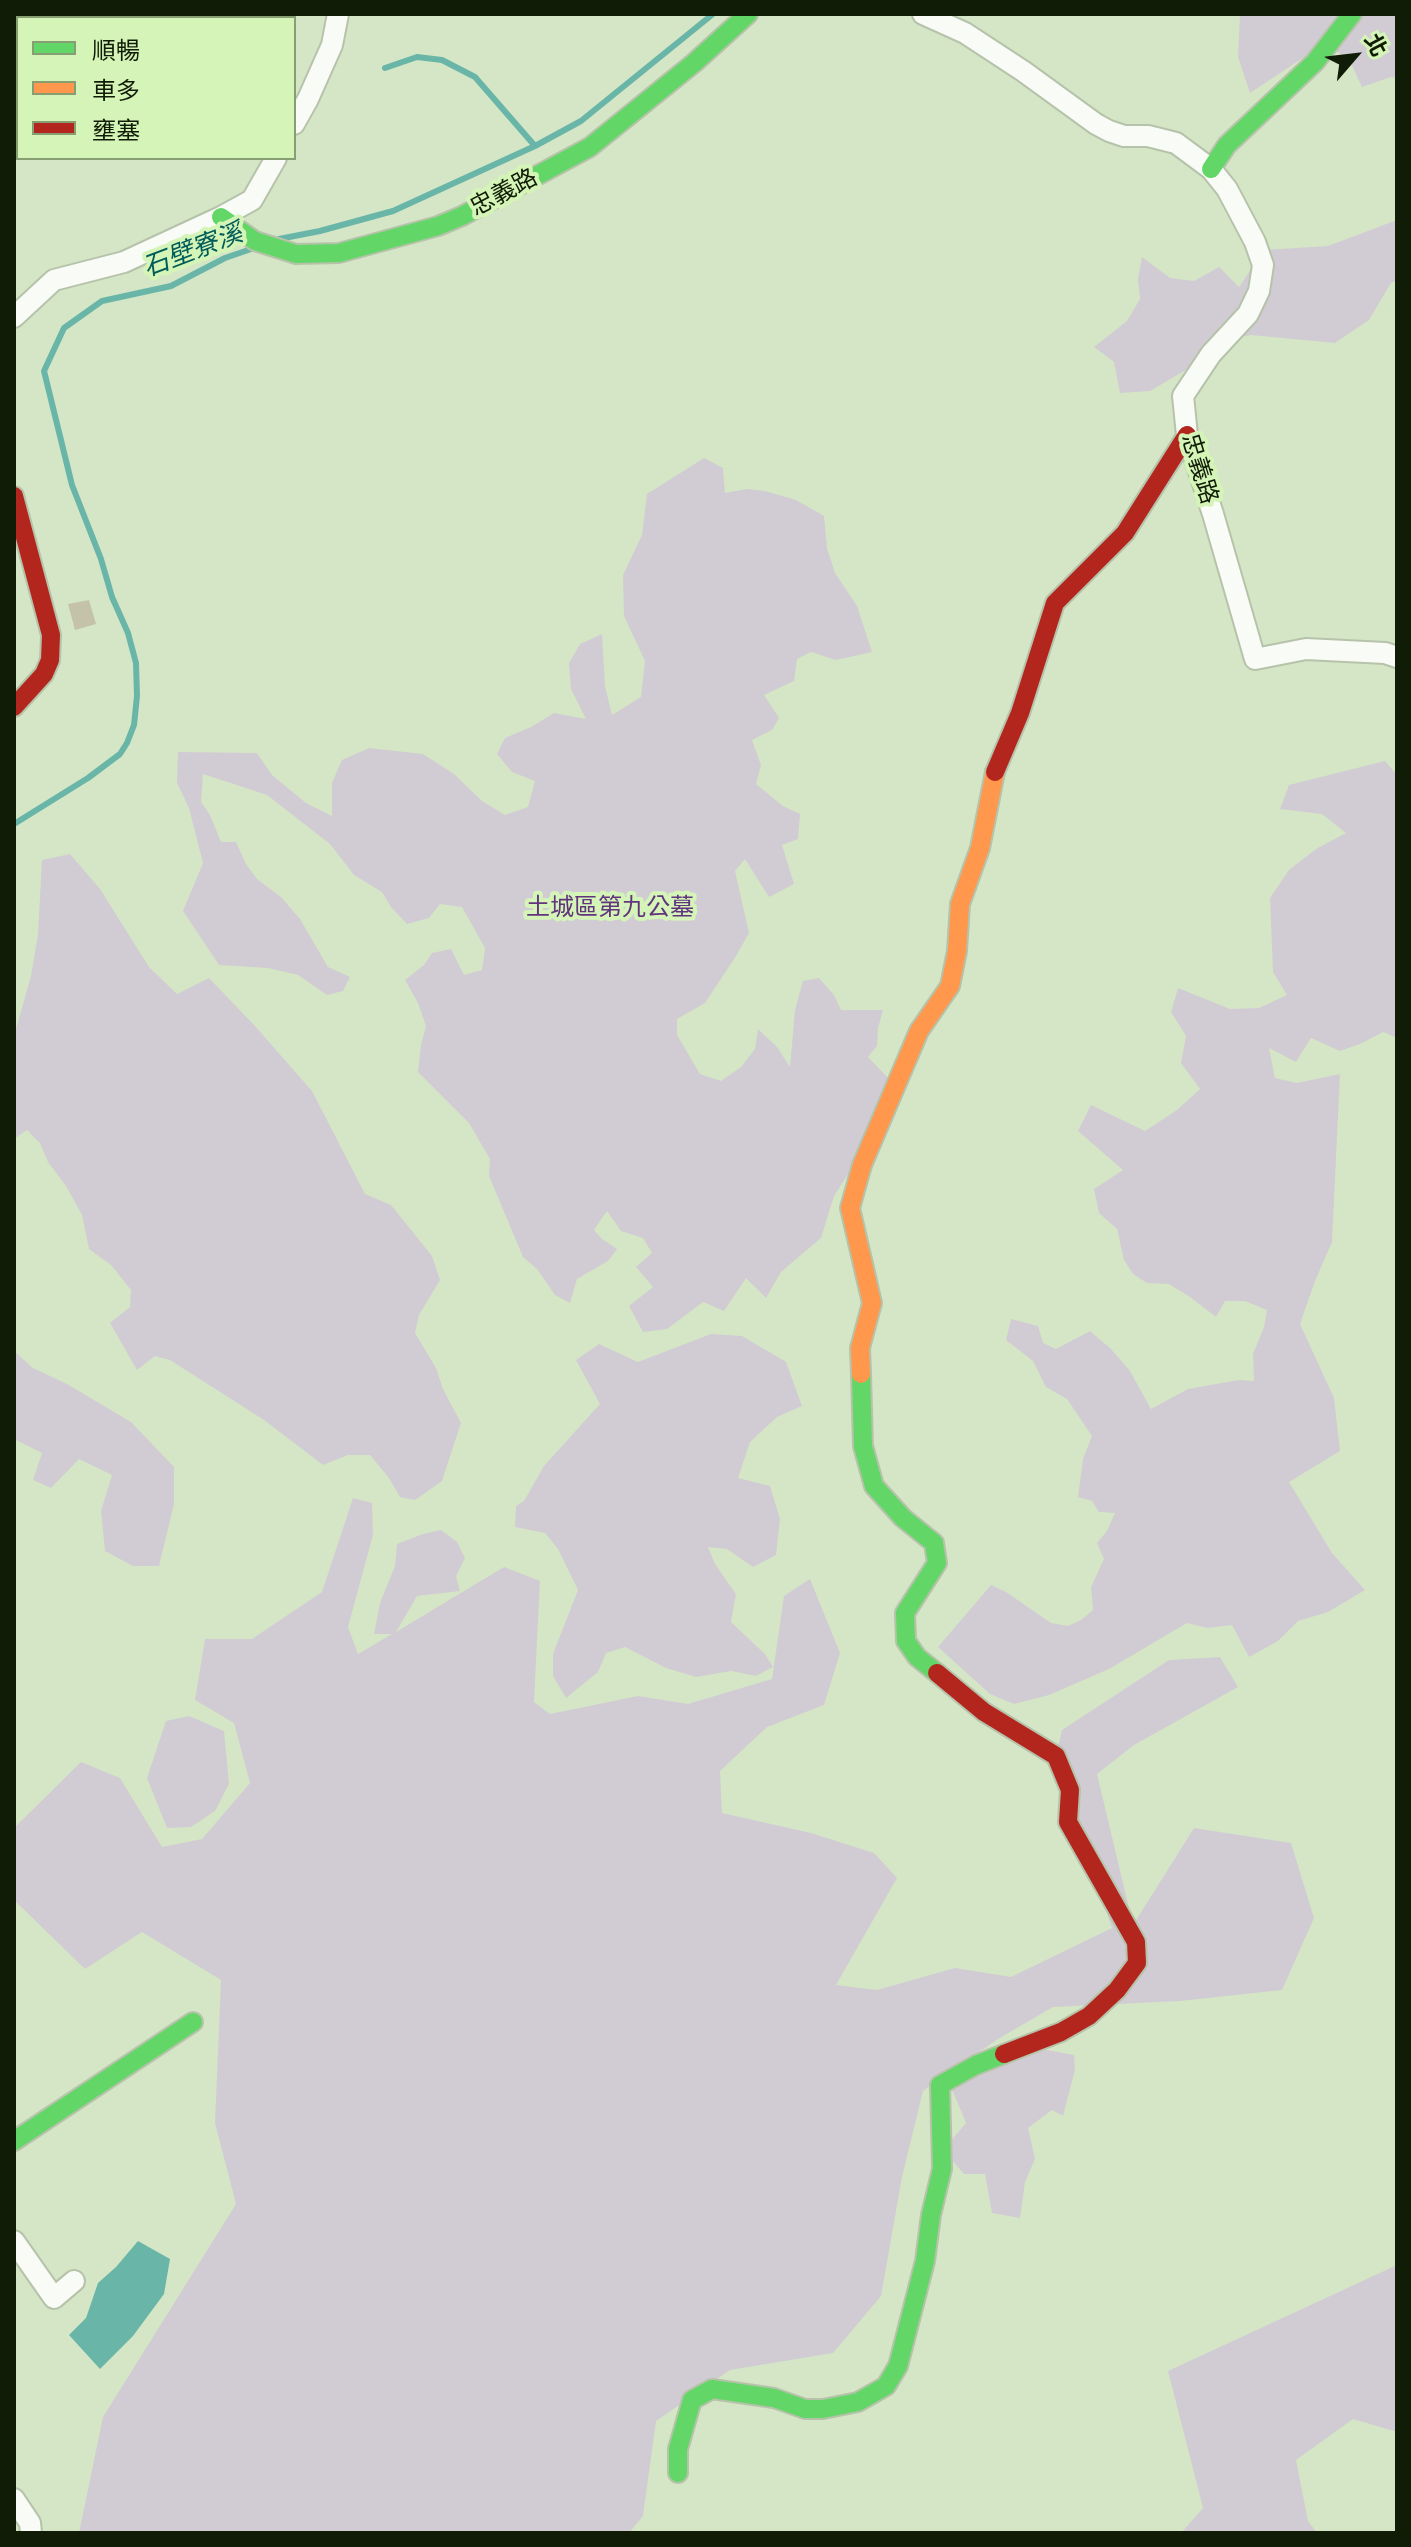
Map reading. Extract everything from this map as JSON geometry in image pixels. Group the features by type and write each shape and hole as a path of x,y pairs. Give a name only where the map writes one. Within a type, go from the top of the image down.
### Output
{"street":[{"path":"296,120 332,45 338,14"},
{"name":"忠義路","path":"221,217 255,241 296,254 339,253 438,226 590,147 694,63 748,14"},
{"name":"忠義路","path":"923,14 965,33 1096,124 1124,136 1148,136 1176,143 1211,169 1227,189 1255,242 1263,265 1259,291 1248,314 1211,354 1183,396 1187,435 1255,659 1306,649 1385,653 1397,657"},
{"path":"1211,169 1227,145 1315,62 1352,14"},
{"path":"14,317 54,280 124,262 252,200 275,160"},
{"path":"678,2473 678,2449 692,2400 712,2389 774,2398 805,2409 823,2409 858,2402 886,2386 898,2366 925,2261 931,2215 942,2169 940,2085 976,2065 1061,2032 1089,2016 1117,1990 1137,1963 1136,1942 1068,1822 1070,1790 1056,1756 984,1712 917,1657 906,1641 905,1613 937,1563 934,1543 903,1518 874,1486 863,1446 860,1348 872,1303 850,1208 862,1165 919,1031 950,986 957,951 960,904 980,848 995,770 1020,713 1055,603 1125,533 1187,435"},
{"path":"14,496 51,635 50,660 44,674 14,707"},
{"path":"14,2141 193,2022"},
{"path":"14,2241 54,2298 74,2281"},
{"path":"14,2499 30,2528"}],"green space":[{"path":"1240,14 1397,14 1397,78 1391,77 1362,87 1349,59 1324,44 1250,93 1238,57"},
{"path":"1397,220 1397,281 1391,283 1369,320 1335,343 1251,335 1224,340 1191,367 1150,391 1120,393 1114,362 1094,347 1127,321 1140,299 1138,279 1142,257 1170,278 1194,281 1219,267 1239,287 1264,250 1328,246"},
{"name":"土城區第九公墓","path":"704,458 723,468 725,493 747,489 765,491 796,500 824,516 827,548 835,573 857,606 872,652 836,660 811,652 797,659 794,681 764,695 779,718 772,730 752,740 761,765 756,784 783,806 800,814 798,839 782,845 794,884 769,897 745,859 735,871 749,933 705,1003 677,1019 677,1035 700,1074 721,1081 741,1067 755,1049 758,1029 777,1047 790,1067 795,1010 803,981 819,978 834,995 841,1010 883,1010 877,1046 868,1057 891,1081 861,1154 834,1196 821,1238 781,1272 766,1298 746,1278 724,1311 703,1302 667,1329 643,1332 629,1306 653,1287 636,1267 652,1253 643,1238 621,1231 607,1211 594,1230 617,1249 608,1261 577,1279 570,1303 555,1295 537,1269 523,1257 489,1176 490,1159 469,1123 418,1072 426,1026 405,980 424,965 432,953 451,949 464,975 482,970 485,948 462,907 440,904 429,918 407,924 382,892 354,875 330,844 267,795 203,774 201,802 221,842 236,842 257,879 281,897 300,919 328,967 350,977 343,991 327,995 298,975 268,968 219,965 183,911 203,863 189,808 177,783 178,752 257,753 272,775 306,803 332,816 332,783 342,760 369,748 423,754 454,774 482,801 505,815 528,807 535,781 512,772 497,754 505,738 554,713 586,719 571,689 569,663 580,644 602,634 605,686 612,715 641,697 645,661 624,616 623,575 642,535 647,494"},
{"path":"1385,761 1397,775 1397,1038 1383,1032 1340,1051 1311,1038 1296,1062 1269,1048 1275,1078 1297,1083 1340,1074 1332,1242 1300,1324 1334,1398 1340,1451 1289,1482 1332,1553 1365,1590 1328,1612 1298,1621 1278,1641 1249,1657 1232,1625 1208,1628 1187,1623 1109,1669 1049,1695 1014,1704 990,1694 938,1647 991,1585 1051,1623 1068,1626 1081,1620 1093,1610 1091,1587 1104,1559 1097,1543 1107,1531 1115,1513 1099,1512 1092,1501 1078,1497 1083,1459 1092,1436 1067,1399 1046,1387 1033,1361 1006,1340 1011,1319 1038,1326 1043,1343 1056,1349 1090,1331 1130,1371 1151,1409 1188,1389 1239,1380 1254,1381 1253,1354 1267,1310 1245,1301 1225,1301 1216,1317 1169,1284 1147,1283 1133,1274 1124,1260 1117,1229 1099,1213 1094,1189 1123,1170 1078,1131 1091,1105 1145,1131 1177,1110 1200,1089 1181,1063 1186,1036 1171,1012 1178,988 1230,1009 1259,1008 1287,995 1273,972 1270,898 1289,870 1316,849 1346,833 1322,814 1280,809 1289,785"},
{"path":"70,854 100,889 149,967 177,994 209,978 255,1026 312,1091 365,1194 391,1205 432,1256 440,1280 419,1315 415,1333 436,1368 461,1423 442,1481 415,1500 400,1497 370,1455 348,1455 323,1465 264,1420 170,1360 155,1356 137,1370 110,1323 130,1307 131,1290 111,1265 89,1249 82,1215 48,1162 40,1143 27,1130 14,1139 14,1036 31,976 38,934 42,860"},
{"path":"711,1334 742,1336 786,1362 802,1406 777,1417 750,1442 738,1478 770,1486 780,1519 776,1555 753,1567 727,1549 708,1547 715,1564 736,1594 731,1622 765,1654 773,1667 756,1676 731,1671 696,1677 666,1668 625,1647 606,1653 598,1672 566,1698 553,1676 553,1654 578,1590 558,1549 545,1533 515,1527 516,1506 524,1501 544,1466 600,1404 576,1360 599,1344 638,1362"},
{"path":"14,1351 33,1368 131,1422 174,1467 174,1504 159,1566 133,1566 105,1551 101,1511 112,1475 79,1459 51,1488 33,1480 42,1453 14,1439"},
{"path":"353,1498 372,1503 373,1535 348,1627 358,1654 392,1634 374,1634 380,1603 395,1566 397,1544 441,1530 457,1542 465,1558 456,1576 460,1591 417,1596 396,1632 504,1567 540,1581 534,1702 550,1714 638,1696 688,1704 772,1679 784,1596 810,1579 840,1653 824,1705 767,1727 720,1771 722,1813 811,1833 874,1853 897,1878 836,1985 877,1990 955,1968 1011,1977 1112,1928 1087,1854 1052,1774 1062,1730 1169,1660 1220,1657 1238,1687 1134,1745 1097,1774 1133,1925 1194,1828 1291,1843 1314,1918 1282,1990 1180,2001 1053,2007 998,2039 923,2091 902,2177 881,2296 833,2353 730,2370 656,2421 643,2516 629,2533 79,2533 103,2417 236,2204 215,2123 221,1980 142,1932 85,1969 15,1901 14,1828 81,1762 120,1778 162,1847 202,1839 250,1783 234,1723 195,1700 205,1639 252,1639 322,1592"},
{"path":"189,1716 224,1731 229,1784 215,1811 191,1827 167,1828 147,1778 166,1721"},
{"path":"1042,2049 1074,2055 1075,2070 1063,2116 1052,2110 1028,2128 1035,2159 1025,2182 1020,2218 992,2213 985,2174 964,2174 943,2150 966,2123 951,2087"},
{"path":"1397,2265 1397,2432 1353,2419 1296,2460 1308,2521 1317,2533 1181,2533 1203,2508 1168,2371"}],"water":[{"path":"138,2241 170,2259 164,2294 133,2336 100,2369 69,2335 86,2318 98,2283"}],"building":[{"path":"89,600 96,624 75,630 68,604"}],"waterway":[{"name":"石壁寮溪","path":"279,239 393,211 535,146 581,121 713,14"},
{"path":"385,68 417,57 442,60 475,77 535,146"},
{"name":"石壁寮溪","path":"14,824 120,754 134,725 137,696 136,663 128,633 72,485 44,371 64,328 102,301 171,286 225,258 254,248"}],"traffic: fast":[{"path":"221,217 255,241 296,254 339,253 438,226 590,147 694,63 748,14"},
{"path":"1211,169 1227,145 1315,62 1352,14"},
{"path":"861,1374 863,1446 874,1486 903,1518 934,1543 937,1563 905,1613 906,1641 917,1657 937,1673"},
{"path":"14,2141 193,2022"},
{"path":"678,2473 678,2449 692,2400 712,2389 774,2398 805,2409 823,2409 858,2402 886,2386 898,2366 925,2261 931,2215 942,2169 940,2085 1004,2054"}],"traffic: slow":[{"path":"861,1374 860,1348 872,1303 850,1208 862,1165 919,1031 950,986 957,951 960,904 980,848 995,772"}],"traffic: jam":[{"path":"995,772 1020,713 1055,603 1125,533 1187,435"},
{"path":"14,496 51,635 50,660 44,674 14,707"},
{"path":"937,1673 984,1712 1056,1756 1070,1790 1068,1822 1136,1942 1137,1963 1117,1990 1089,2016 1061,2032 1004,2054"}]}
